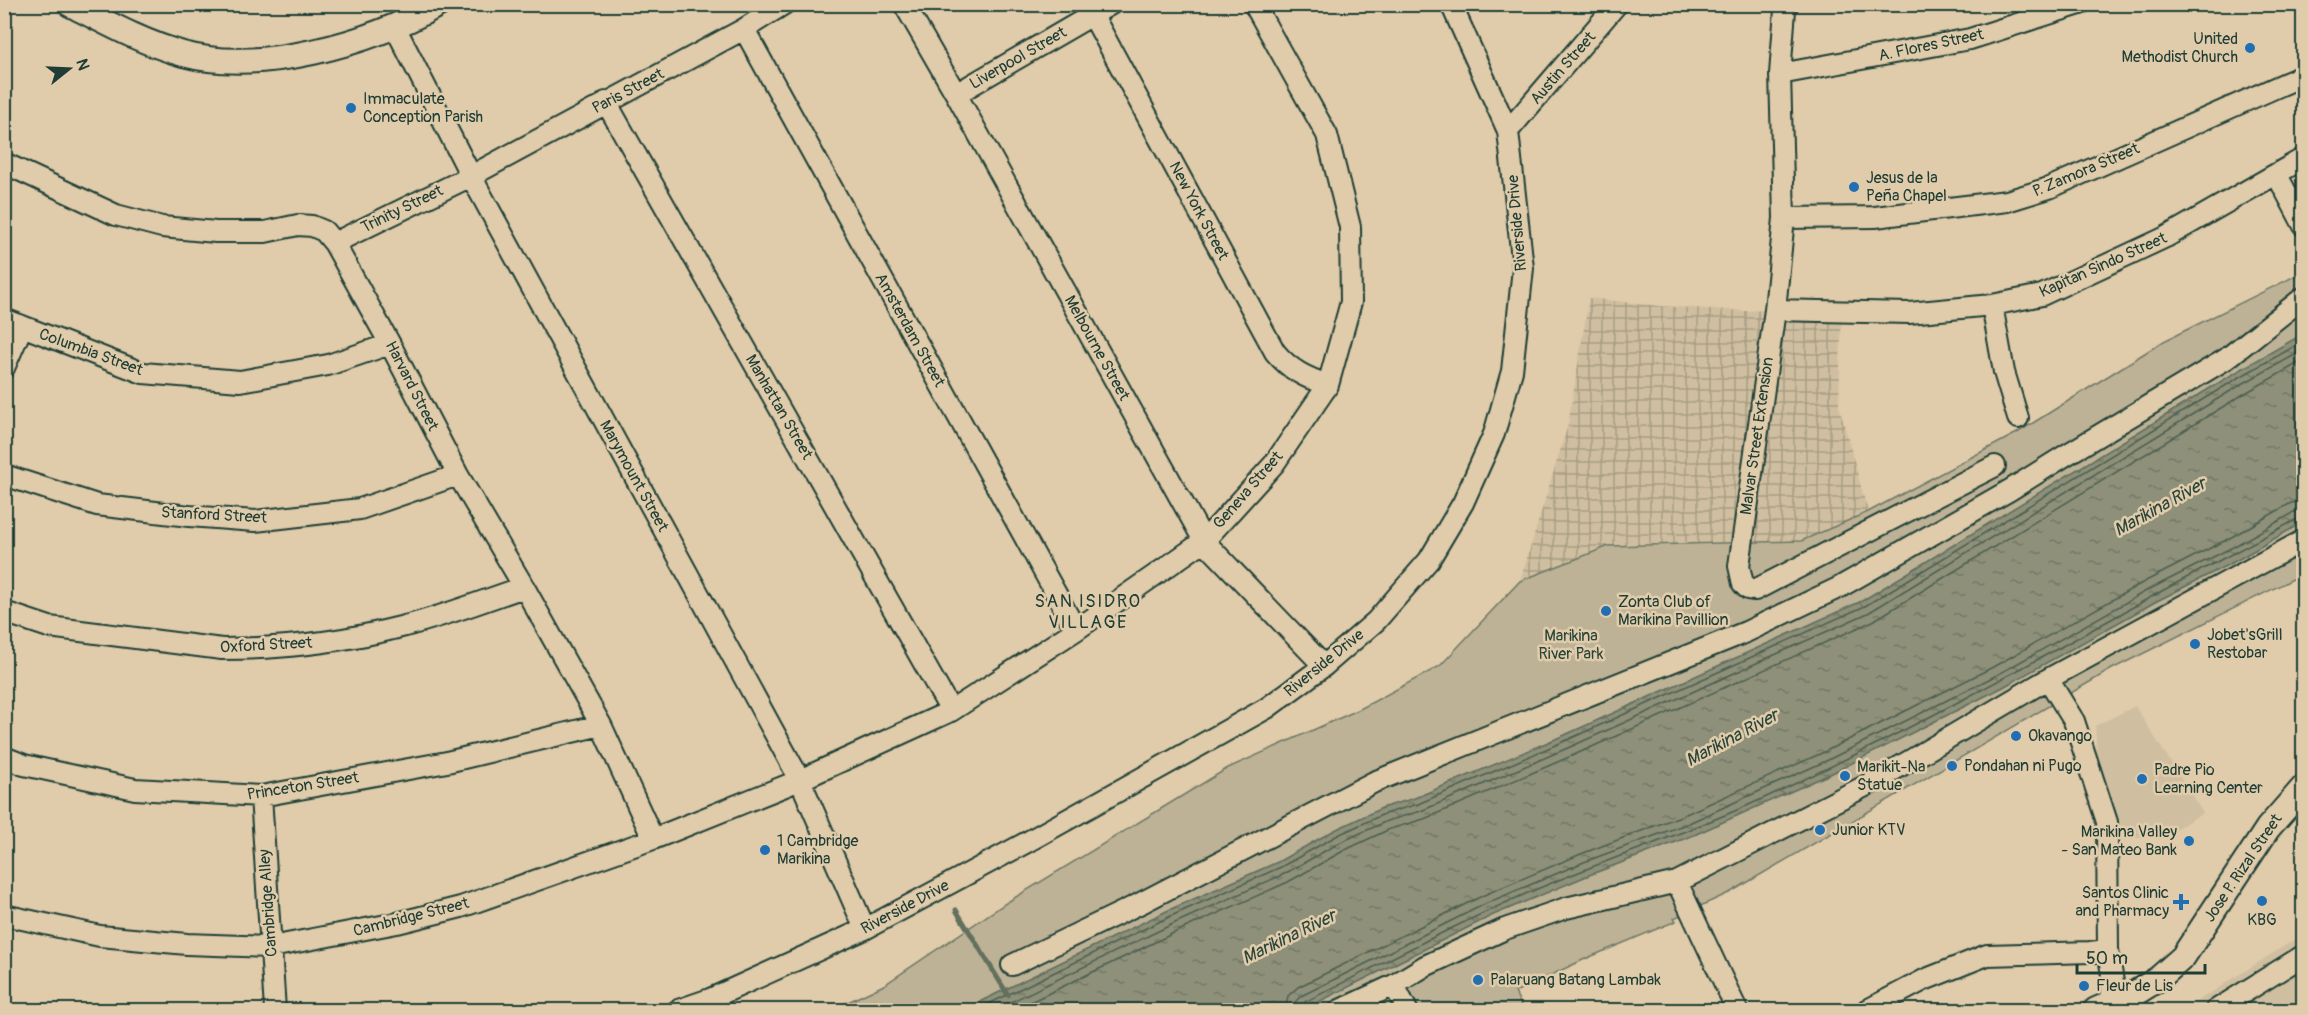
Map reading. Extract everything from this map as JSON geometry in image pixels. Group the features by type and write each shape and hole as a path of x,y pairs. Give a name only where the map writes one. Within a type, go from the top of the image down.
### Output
{"street":[{"path":"70,4 119,29 163,47 184,54 232,60 327,48 358,40 395,27 439,4"},
{"name":"Paris Street","path":"471,176 744,29 784,4"},
{"name":"Melbourne Street","path":"904,4 1204,541 1324,666"},
{"name":"Liverpool Street","path":"956,94 1111,4"},
{"name":"Geneva Street","path":"800,780 951,711 1076,630 1204,541 1274,464 1328,385 1351,302 1350,226 1327,135 1254,4"},
{"name":"Riverside Drive","path":"678,1011 710,999 865,929 1029,841 1267,708 1324,666 1376,621 1429,560 1463,503 1494,434 1512,371 1523,268 1508,131 1451,4"},
{"name":"Austin Street","path":"1508,131 1617,4"},
{"name":"Malvar Street Extension","path":"1788,4 1785,10 1780,74 1784,218 1775,310 1738,566 1743,584 1748,589 1755,590 1995,466"},
{"name":"A. Flores Street","path":"1780,74 1970,39 2080,4"},
{"name":"New York Street","path":"1092,14 1275,352 1287,366 1303,377 1328,385"},
{"name":"Marymount Street","path":"395,27 471,176 800,780 865,929"},
{"name":"Amsterdam Street","path":"744,29 1076,630"},
{"name":"P. Zamora Street","path":"1784,218 1862,219 2007,201 2049,188 2304,75"},
{"name":"Manhattan Street","path":"606,102 951,711"},
{"name":"Kapitan Sindo Street","path":"1775,310 1909,313 1992,305 2042,295 2166,237 2304,158"},
{"name":"Harvard Street","path":"4,163 116,215 153,224 216,232 264,232 297,225 312,226 324,231 334,243 458,475 601,725 653,839"},
{"path":"2277,174 2304,226"},
{"name":"Trinity Street","path":"334,243 471,176"},
{"path":"1012,965 1139,904 1374,782 1746,632 1840,587 2010,490 2226,359 2304,297"},
{"path":"1992,305 2004,372 2018,418"},
{"path":"4,368 13,323"},
{"name":"Columbia Street","path":"13,323 143,373 240,381 328,365 390,344"},
{"name":"Stanford Street","path":"4,475 97,505 255,521 360,509 458,475"},
{"path":"1340,1011 1394,985 1425,966 1505,929 1566,908 1677,882 1877,780 2048,679 2304,540"},
{"name":"Oxford Street","path":"4,612 50,627 211,648 237,649 319,643 405,626 524,587"},
{"path":"2048,679 2074,721 2107,822 2109,950 2113,982 2106,1009"},
{"name":"Princeton Street","path":"4,757 24,765 135,789 261,796 447,762 601,725"},
{"name":"Cambridge Street","path":"4,915 100,936 187,944 271,947 397,923 461,907 653,839 800,780"},
{"name":"Jose P. Rizal Street","path":"2106,1009 2158,979 2183,957 2268,828 2301,795"},
{"name":"Cambridge Alley","path":"261,796 275,1011"},
{"path":"1677,882 1737,1011"},
{"path":"1867,1011 1924,980 1987,955 2109,950"},
{"path":"2216,1011 2304,955"},
{"path":"1394,985 1407,1011"}],"shaded area":[{"path":"1589,298 1660,306 1746,311 1842,302 1839,406 1868,512 1801,541 1609,546 1520,581 1568,425"},
{"name":"Padre Pio Learning Center","path":"2135,706 2203,813 2165,835 2119,840 2117,818 2098,767 2095,726"},
{"path":"2303,935 2303,1010 2183,1010 2300,936"}],"green space":[{"name":"Marikina River Park","path":"2303,272 2303,334 2235,373 1862,601 1565,735 1415,798 1382,808 1335,830 1278,862 1169,910 963,1010 831,1010 884,985 1006,903 1228,768 1360,709 1440,666 1520,581 1609,546 1801,541 1868,512 2017,433 2164,341"},
{"path":"2303,522 2303,574 2112,669 1731,892 1674,918 1676,921 1585,959 1515,992 1523,1010 1302,1010 1493,915 1694,835 1832,773 2003,687"}],"water":[{"name":"Marikina River","path":"2303,334 2303,522 2003,687 1832,773 1694,835 1493,915 1302,1010 963,1010 1169,910 1278,862 1335,830 1382,808 1415,798 1565,735 1862,601 2235,373"}],"waterway":[{"path":"956,910 1008,995"}],"place":[{"name":"United Methodist Church","path":"2250,48"},
{"name":"Immaculate Conception Parish","path":"351,108"},
{"name":"Jesus de la Peña Chapel","path":"1854,187"},
{"name":"Zonta Club of Marikina Pavillion","path":"1606,611"},
{"name":"Jobet'sGrill Restobar","path":"2195,644"},
{"name":"Okavango","path":"2016,736"},
{"name":"Pondahan ni Pugo","path":"1952,766"},
{"name":"Marikit-Na Statue","path":"1845,776"},
{"name":"Padre Pio Learning Center","path":"2142,779"},
{"name":"Junior KTV","path":"1820,830"},
{"name":"Marikina Valley - San Mateo Bank","path":"2189,841"},
{"name":"1 Cambridge Marikina","path":"765,850"},
{"name":"KBG","path":"2262,901"},
{"name":"Santos Clinic and Pharmacy","path":"2181,902"},
{"name":"Palaruang Batang Lambak","path":"1478,980"},
{"name":"Fleur de Lis","path":"2084,986"}],"district":[{"name":"SAN ISIDRO VILLAGE","path":"1088,611"}]}
